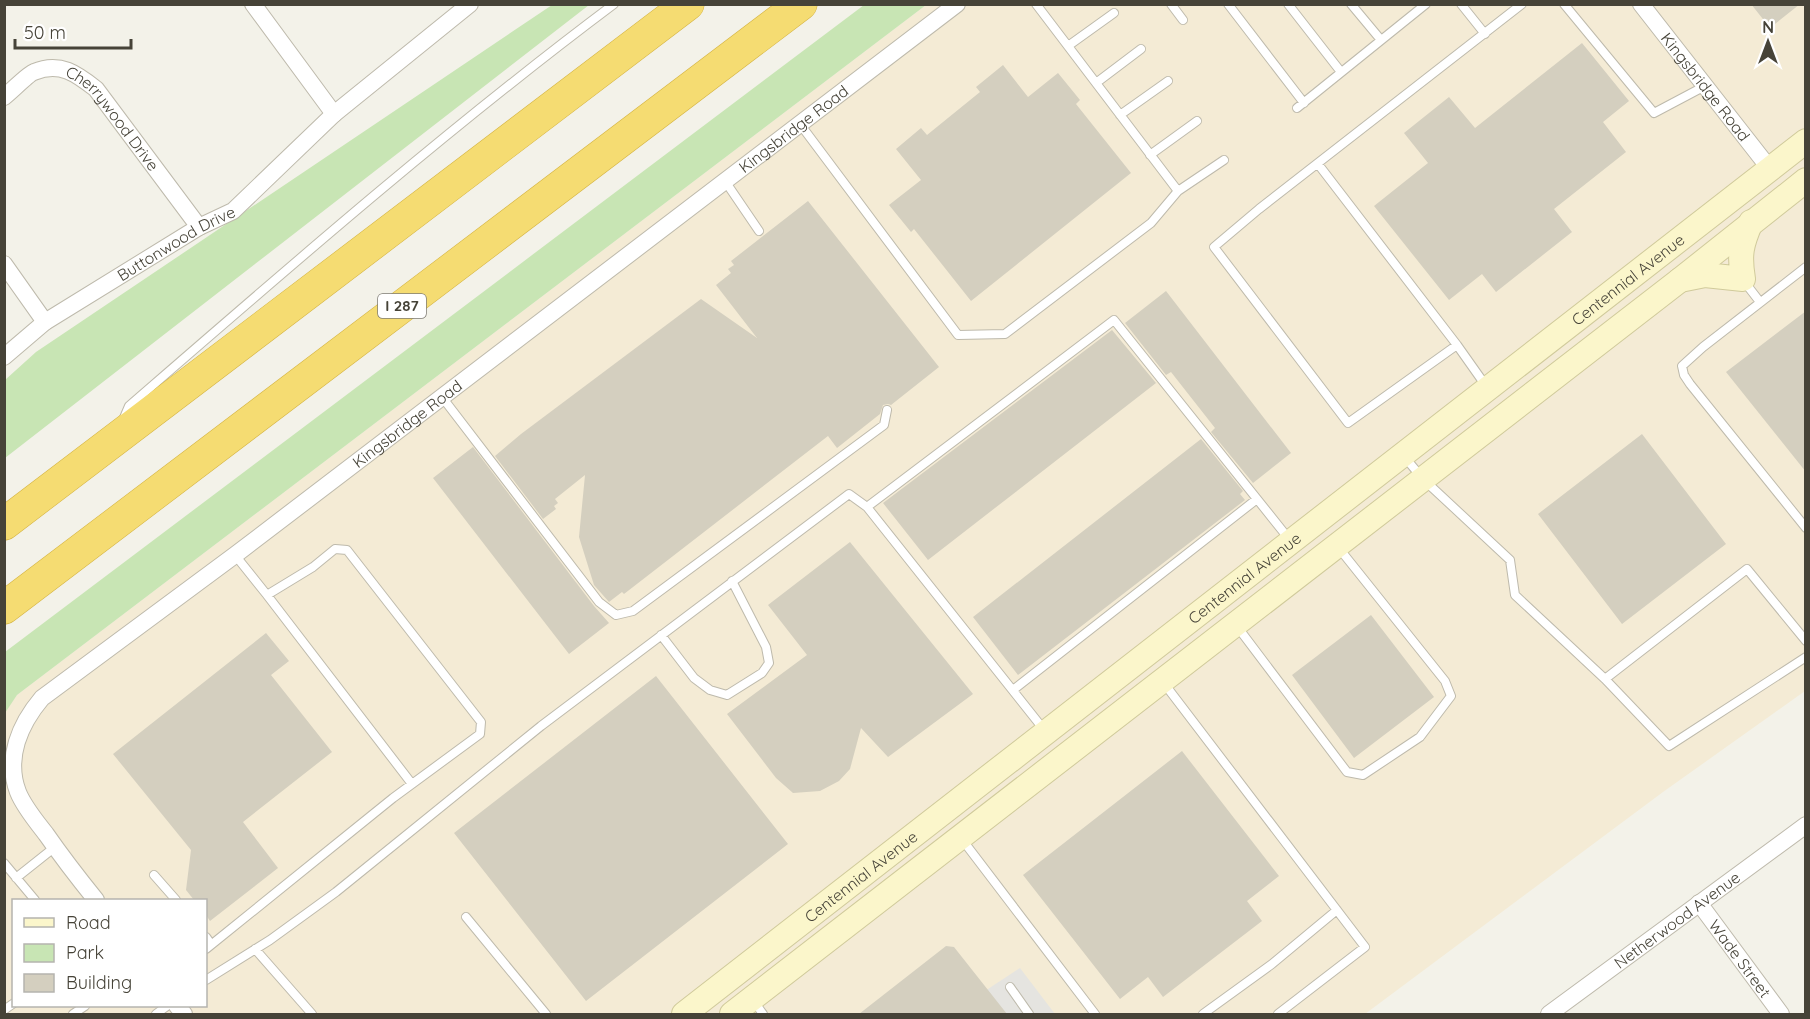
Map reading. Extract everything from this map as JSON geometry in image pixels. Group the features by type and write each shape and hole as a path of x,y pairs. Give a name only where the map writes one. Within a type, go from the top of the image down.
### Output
{"highway":[{"path":"4,524 688,4"},
{"name":"I 287","path":"4,608 801,4"}],"main road":[{"name":"Centennial Avenue","path":"684,1014 1806,141"},
{"name":"Centennial Avenue","path":"732,1014 758,1006 960,837 1806,180"},
{"path":"1680,280 1705,275 1743,279 1740,260 1742,243 1751,222"}],"street":[{"path":"253,4 334,114"},
{"name":"Buttonwood Drive","path":"4,357 45,322 199,227 233,211 334,114 470,4"},
{"name":"Kingsbridge Road","path":"95,899 55,847 18,792 9,761 16,740 30,712 42,698 235,555 957,4"},
{"name":"Kingsbridge Road","path":"1641,4 1770,169"},
{"name":"Cherrywood Drive","path":"4,97 33,72 56,67 77,74 96,89 199,227"},
{"path":"4,264 45,322"},
{"name":"Netherwood Avenue","path":"1549,1014 1806,825"},
{"name":"Wade Street","path":"1699,903 1781,1014"}],"lane":[{"path":"114,441 129,406 402,173 614,4"},
{"path":"1036,4 1178,191"},
{"path":"1171,4 1183,20"},
{"path":"1228,4 1300,106 1426,4"},
{"path":"1288,4 1341,72"},
{"path":"1351,4 1381,40"},
{"path":"1461,4 1485,34"},
{"path":"1457,345 1348,423 1214,247 1522,4"},
{"path":"1564,4 1654,113 1705,86"},
{"path":"1068,46 1114,13"},
{"path":"1096,83 1141,49"},
{"path":"1120,116 1168,81"},
{"path":"1150,155 1197,121"},
{"path":"800,124 958,335 1005,333 1151,224 1178,191 1224,160"},
{"path":"1318,164 1488,388"},
{"path":"725,181 759,231"},
{"path":"1806,267 1702,347 1682,366 1684,375 1690,384 1806,528"},
{"path":"1743,279 1760,302"},
{"path":"867,507 1114,320 1291,541"},
{"path":"442,397 599,602 616,615 633,611 884,425 887,410"},
{"path":"1402,455 1423,479 1510,560 1515,595 1605,679 1670,746 1806,657"},
{"path":"207,979 336,892 541,726 849,494 867,507 1046,732"},
{"path":"1012,690 1257,499"},
{"path":"1236,624 1347,772 1363,775 1420,737 1451,696 1445,681 1337,546"},
{"path":"208,943 480,734 481,722 449,678 346,550 335,549 312,567 267,595"},
{"path":"235,555 412,784"},
{"path":"1605,679 1747,569 1806,641"},
{"path":"661,634 694,678 710,690 727,695 762,673 769,663 766,647 732,581"},
{"path":"1162,681 1365,947 1278,1014"},
{"path":"960,837 1095,1014"},
{"path":"16,878 55,847"},
{"path":"4,862 34,899"},
{"path":"154,875 175,899"},
{"path":"1203,1014 1272,964 1337,910"},
{"path":"466,917 546,1014"},
{"path":"255,949 312,1014"},
{"path":"1010,987 1029,1014"}],"shaded area":[{"path":"926,5 1805,5 1805,691 1663,792 1365,1014 5,1014 4,713 17,695"},
{"path":"1020,968 1055,1014 951,1014 994,985"}],"green space":[{"path":"552,5 589,5 5,458 5,380 36,352"},
{"path":"864,5 926,5 17,695 5,713 5,652"}],"building":[{"path":"1751,4 1800,4 1770,28"},
{"path":"1582,43 1629,101 1603,122 1626,152 1554,209 1572,232 1496,292 1482,274 1449,300 1374,206 1428,163 1404,133 1449,97 1475,128"},
{"path":"1003,65 1028,97 1058,73 1080,100 1076,104 1131,173 971,301 914,229 911,232 889,205 921,180 896,149 921,128 927,135 980,92 976,87"},
{"path":"808,201 939,367 891,405 883,405 880,414 837,448 828,436 624,594 622,592 609,602 594,585 579,537 585,475 555,499 558,503 554,506 556,509 543,519 495,456 701,299 757,338 716,285 731,273 728,269 734,265 731,261"},
{"path":"1166,291 1291,453 1253,483 1211,432 1215,428 1171,372 1166,375 1125,323"},
{"path":"1806,311 1806,472 1726,372"},
{"path":"1112,330 1156,383 928,560 883,503"},
{"path":"1642,434 1726,544 1622,624 1538,514"},
{"path":"1201,439 1243,491 1240,494 1245,500 1018,675 973,617"},
{"path":"473,447 609,623 569,654 433,478"},
{"path":"850,542 973,694 888,757 861,728 850,769 839,781 820,791 793,793 776,778 727,714 807,655 768,605"},
{"path":"1371,615 1434,697 1354,758 1292,675"},
{"path":"266,633 289,661 271,675 332,752 243,822 278,868 210,921 207,916 207,899 193,899 186,890 191,850 113,754"},
{"path":"656,676 788,844 586,1001 454,833"},
{"path":"1182,751 1279,876 1247,901 1262,921 1163,997 1148,977 1120,999 1023,875"},
{"path":"946,946 954,947 1007,1014 859,1014"}]}
